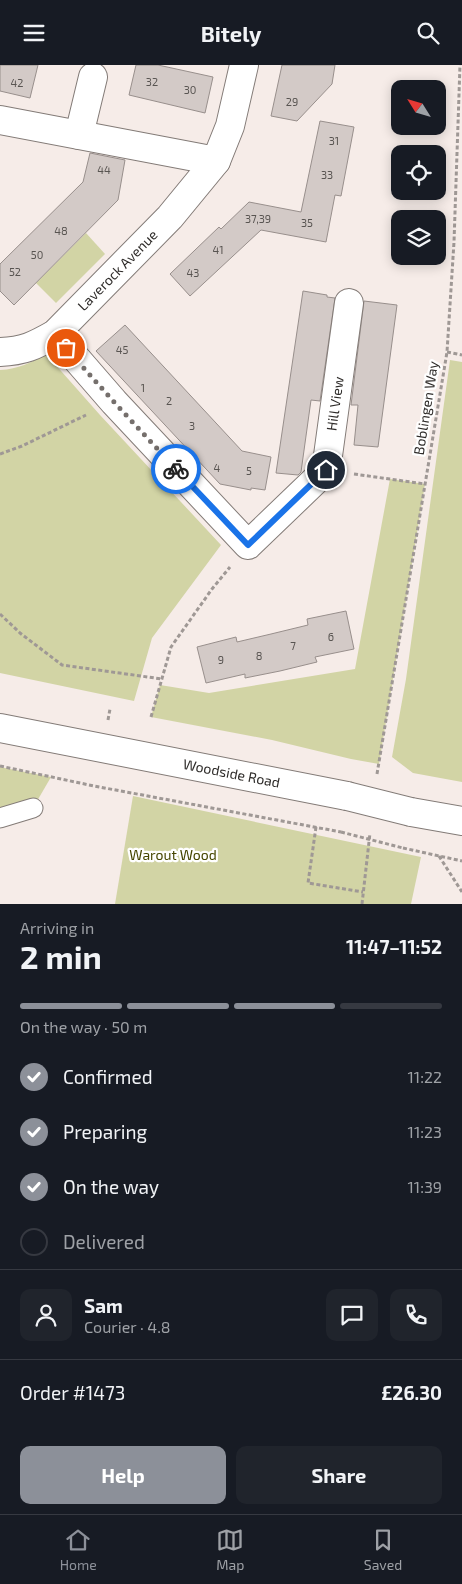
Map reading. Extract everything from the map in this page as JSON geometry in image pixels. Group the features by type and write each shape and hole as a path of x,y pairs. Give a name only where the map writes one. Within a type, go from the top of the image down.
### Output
{"street":[{"name":"Laverock Avenue","path":"0,352 18,351 36,345 54,334 170,217 216,161 230,126 244,65"},
{"path":"79,135 94,77"},
{"path":"0,120 216,161"},
{"name":"Hill View","path":"326,470 349,303"},
{"path":"54,334 114,402 248,545 326,470"},
{"name":"Woodside Road","path":"0,727 462,821"}],"lane":[{"path":"0,818 33,808"}],"path":[{"name":"Boblingen Way","path":"380,751 447,352 454,242 460,65"},
{"path":"447,352 462,355"},
{"path":"0,454 22,446 114,402"},
{"path":"326,470 425,484"},
{"path":"152,717 171,647 212,589 248,545"},
{"path":"0,614 20,633 62,665 162,679"},
{"path":"0,766 94,786 341,832 462,861"},
{"path":"316,827 308,883 363,892"},
{"path":"362,904 368,849"},
{"path":"438,856 462,892"}],"green space":[{"path":"86,233 105,254 56,303 36,283"},
{"path":"46,354 221,545 152,638 134,701 0,673 0,370 24,365"},
{"path":"450,360 462,362 462,782 413,773 392,757 406,679"},
{"path":"390,479 425,484 379,764 272,740 151,717 160,685 209,693 355,669"},
{"path":"0,767 51,777 33,808 0,820"},
{"name":"Warout Wood","path":"133,796 421,857 411,904 115,904"}],"building":[{"path":"0,65 38,65 30,98 0,91"},
{"path":"136,65 158,65 213,77 205,113 129,95"},
{"path":"282,65 335,65 332,84 297,121 271,116"},
{"path":"320,121 354,127 341,196 335,195 326,242 261,230 190,296 170,274 219,227 221,229 249,202 301,212"},
{"path":"90,153 125,160 118,200 14,305 0,291 0,264 83,182"},
{"path":"303,291 335,298 320,401 311,400 301,472 298,475 276,473"},
{"path":"364,301 397,305 378,447 354,445 358,405 351,405"},
{"path":"125,325 242,451 271,457 265,490 251,488 251,490 220,484 96,351"},
{"path":"346,611 354,649 315,657 317,662 280,671 245,678 245,674 206,683 197,647 236,637 237,642 271,634 308,625 307,619"}],"way so far":[{"path":"66,348 176,469"}],"route":[{"path":"176,469 248,545 326,470"}]}
